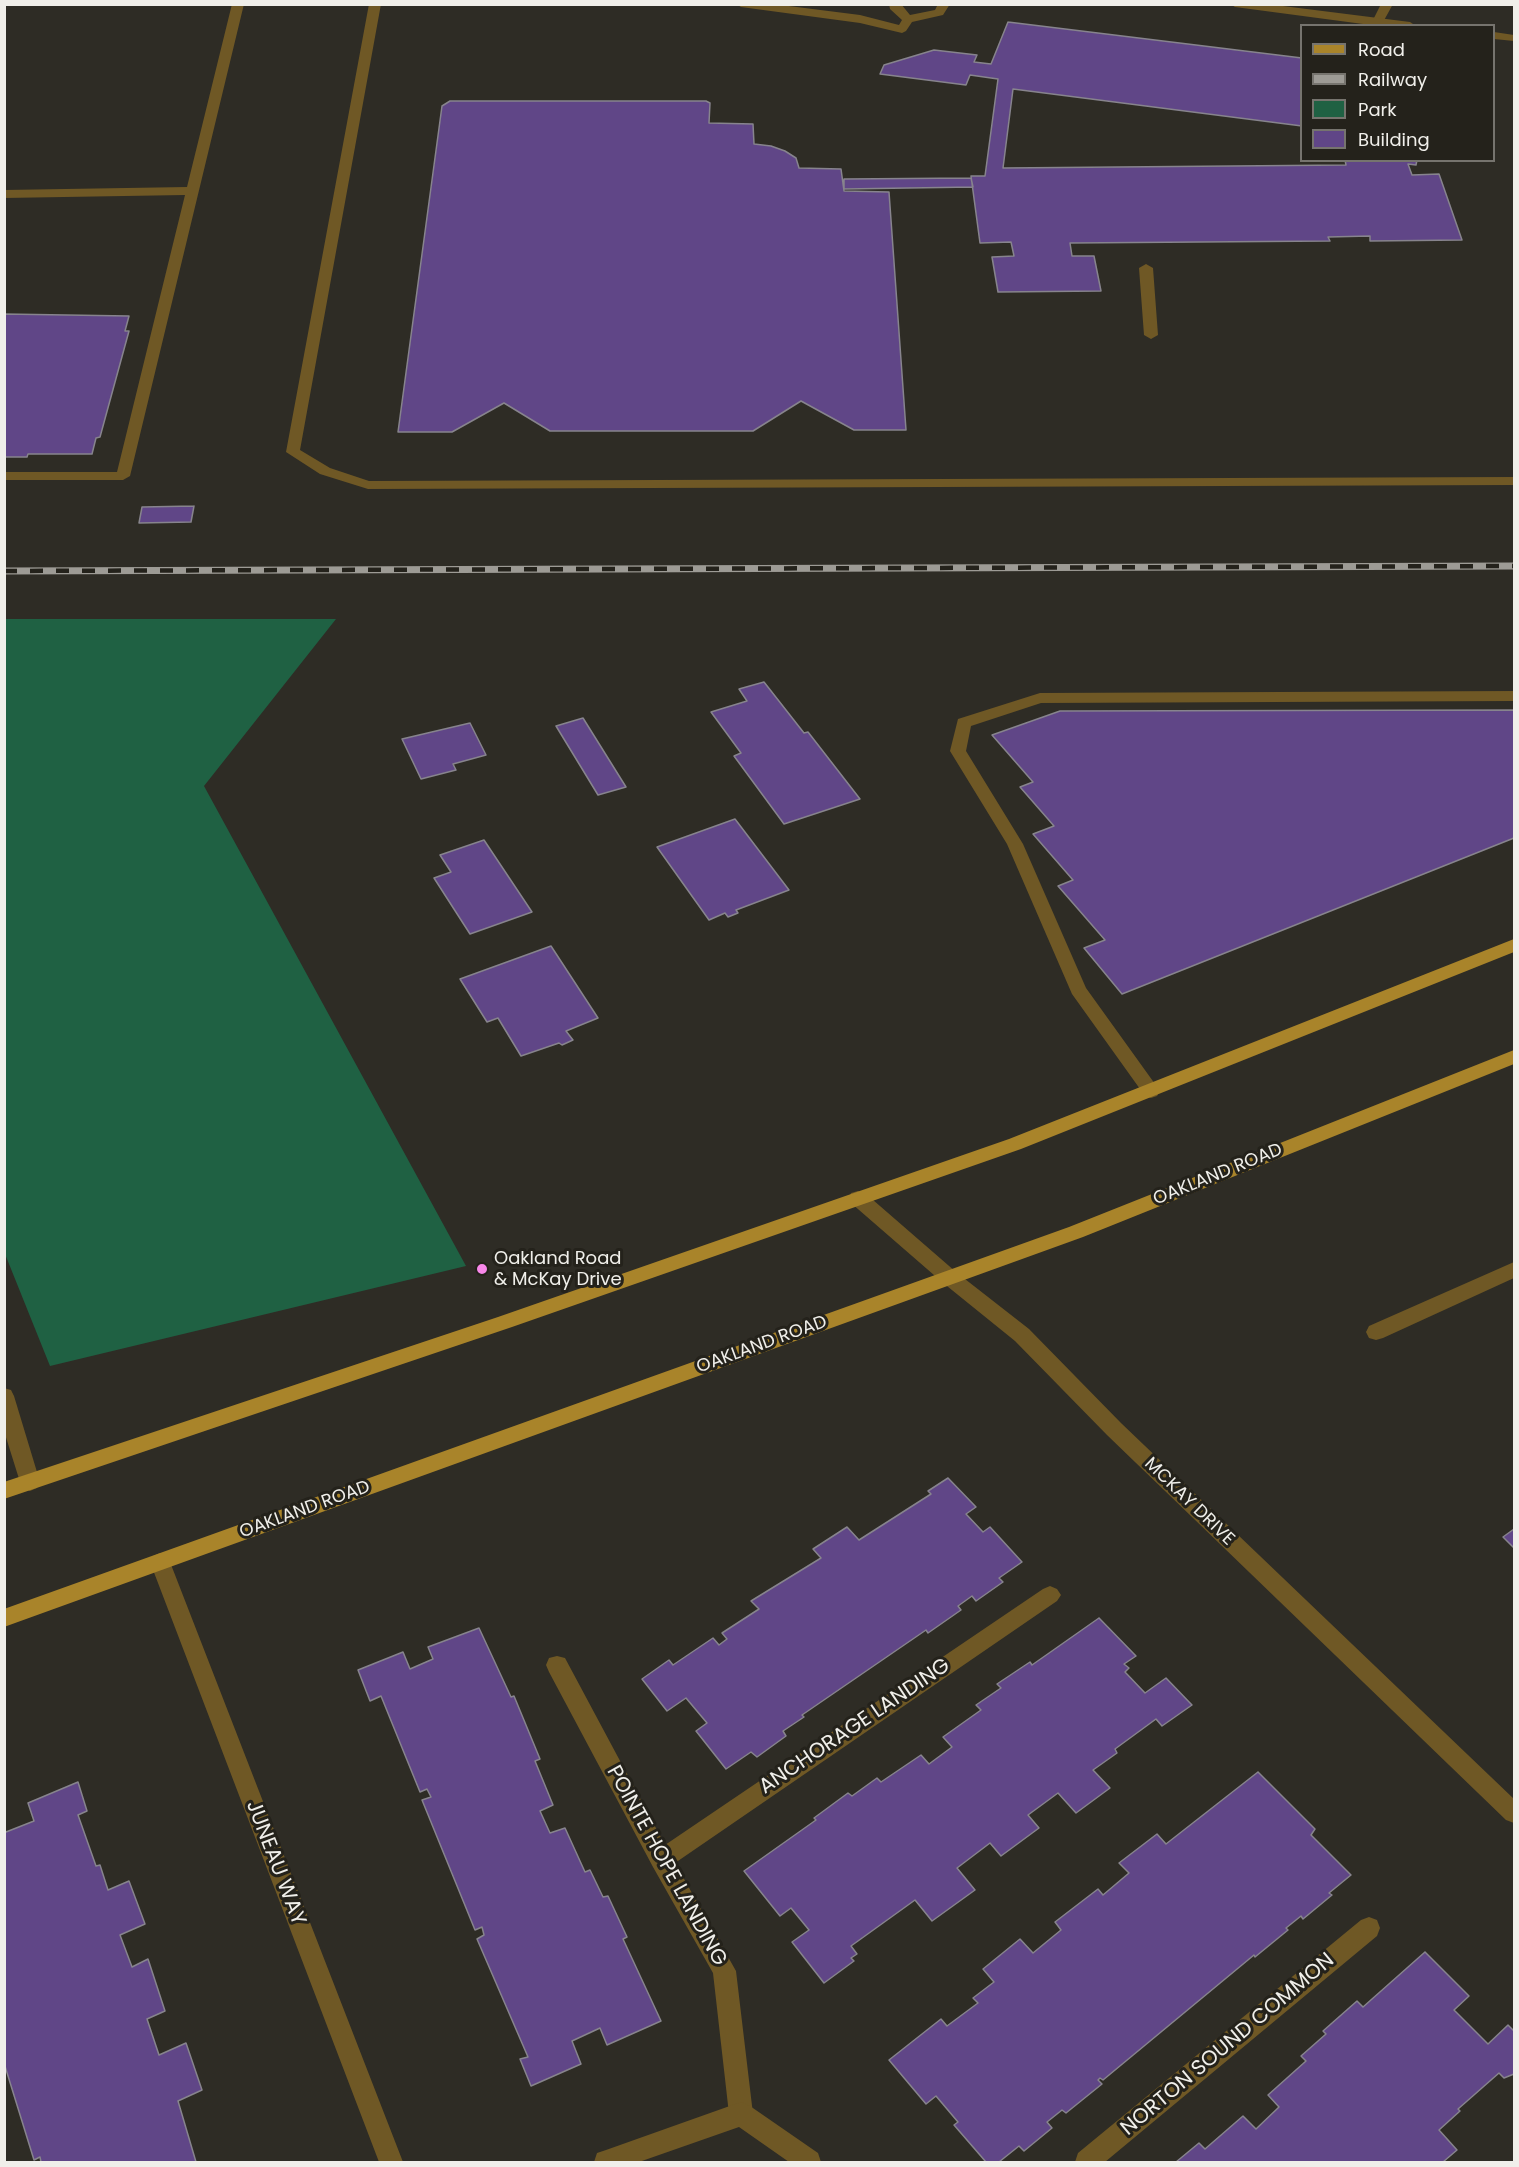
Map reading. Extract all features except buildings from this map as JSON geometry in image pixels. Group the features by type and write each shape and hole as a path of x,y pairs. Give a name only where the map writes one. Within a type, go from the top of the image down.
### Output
{"main road":[{"path":"4,1491 505,1322 1015,1144 1515,945"},
{"name":"OAKLAND ROAD","path":"4,1618 1076,1232 1515,1057"}],"street":[{"path":"4,477 123,476 237,4"},
{"path":"375,4 293,452 325,471 368,485 1515,481"},
{"path":"741,4 860,19 902,29 908,19 939,13 944,4"},
{"path":"895,4 894,7 908,19"},
{"path":"1235,4 1394,24"},
{"path":"1378,22 1388,4"},
{"path":"1495,36 1515,38"},
{"path":"4,194 192,191"},
{"path":"1146,268 1151,334"},
{"path":"1151,1090 1112,1040 1078,990 1015,844 958,751 964,723 1040,698 1515,696"},
{"name":"MCKAY DRIVE","path":"858,1198 949,1277 1022,1335 1114,1430 1515,1813"},
{"path":"1376,1332 1515,1270"},
{"path":"4,1396 30,1482"},
{"name":"JUNEAU WAY","path":"160,1562 391,2163"},
{"name":"ANCHORAGE LANDING","path":"661,1860 1050,1595"},
{"name":"POINTE HOPE LANDING","path":"558,1665 661,1860 724,1971 741,2114"},
{"name":"NORTON SOUND COMMON","path":"1087,2163 1369,1928"},
{"path":"606,2163 741,2114 809,2163"}],"green space":[{"path":"5,619 336,619 204,786 466,1266 50,1366 5,1254"}],"railway":[{"path":"4,571 1514,566"}],"place":[{"name":"Oakland Road & McKay Drive","path":"482,1269"}]}
